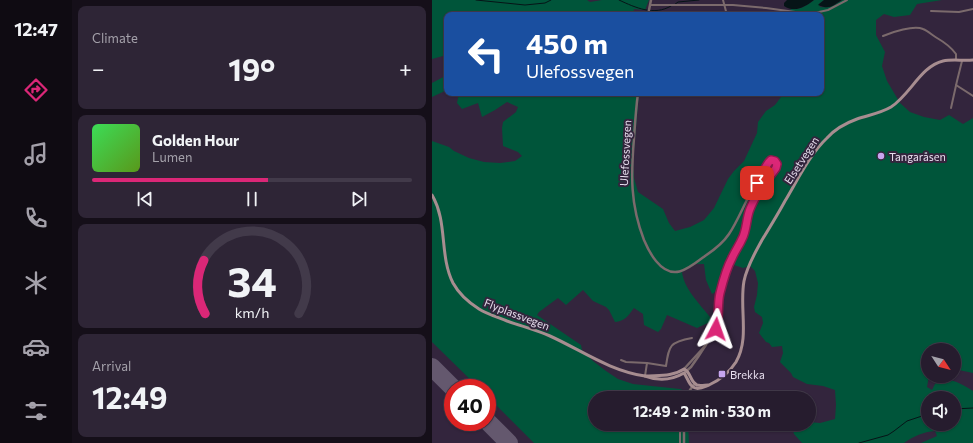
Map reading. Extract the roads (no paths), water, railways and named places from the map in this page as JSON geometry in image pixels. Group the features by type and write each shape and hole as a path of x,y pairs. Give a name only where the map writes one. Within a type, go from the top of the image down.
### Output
{"main road":[{"name":"Elsetvegen","path":"692,387 699,388 717,381 733,366 739,355 743,339 743,288 748,267 754,254 820,145 827,137 841,126 879,113 892,106 924,72 932,66 943,61 973,60"},
{"name":"Flyplassvegen","path":"432,195 440,216 449,274 458,290 469,302 485,312 558,340 608,366 624,372 645,376 670,375 685,371"},
{"path":"685,371 695,384 708,385"},
{"path":"685,371 692,387"}],"street":[{"path":"649,12 651,0"},
{"path":"723,0 726,12"},
{"path":"819,12 828,10 847,0"},
{"path":"650,5 723,4 795,12"},
{"path":"932,11 959,12 973,9"},
{"path":"883,36 899,30 916,28 922,29 944,42 952,49 956,54 956,60"},
{"path":"951,108 962,61"},
{"path":"956,85 973,96"},
{"name":"Ulefossvegen","path":"638,96 632,171 632,186 637,221 654,259 665,269 671,272 685,271 722,243 730,233 748,197 769,162 774,160 777,164 776,168 758,192 750,208 743,238 731,259 724,276 719,301 717,327 714,334 698,357 685,371"},
{"path":"621,360 626,362 666,366 668,351 672,346 678,342 692,338"},
{"path":"645,376 647,363"},
{"path":"690,391 695,384"},
{"path":"680,443 681,431"},
{"path":"683,431 684,443"}],"waterway":[{"path":"476,0 525,5 545,3 551,0"},
{"path":"619,0 632,6 652,11 665,9 671,6"},
{"path":"674,5 678,2 699,0"},
{"path":"961,409 973,408"},
{"path":"859,443 888,435 907,421 921,416"}],"place":[{"name":"Tangaråsen","path":"881,156"},
{"name":"Brekka","path":"722,374"}]}
